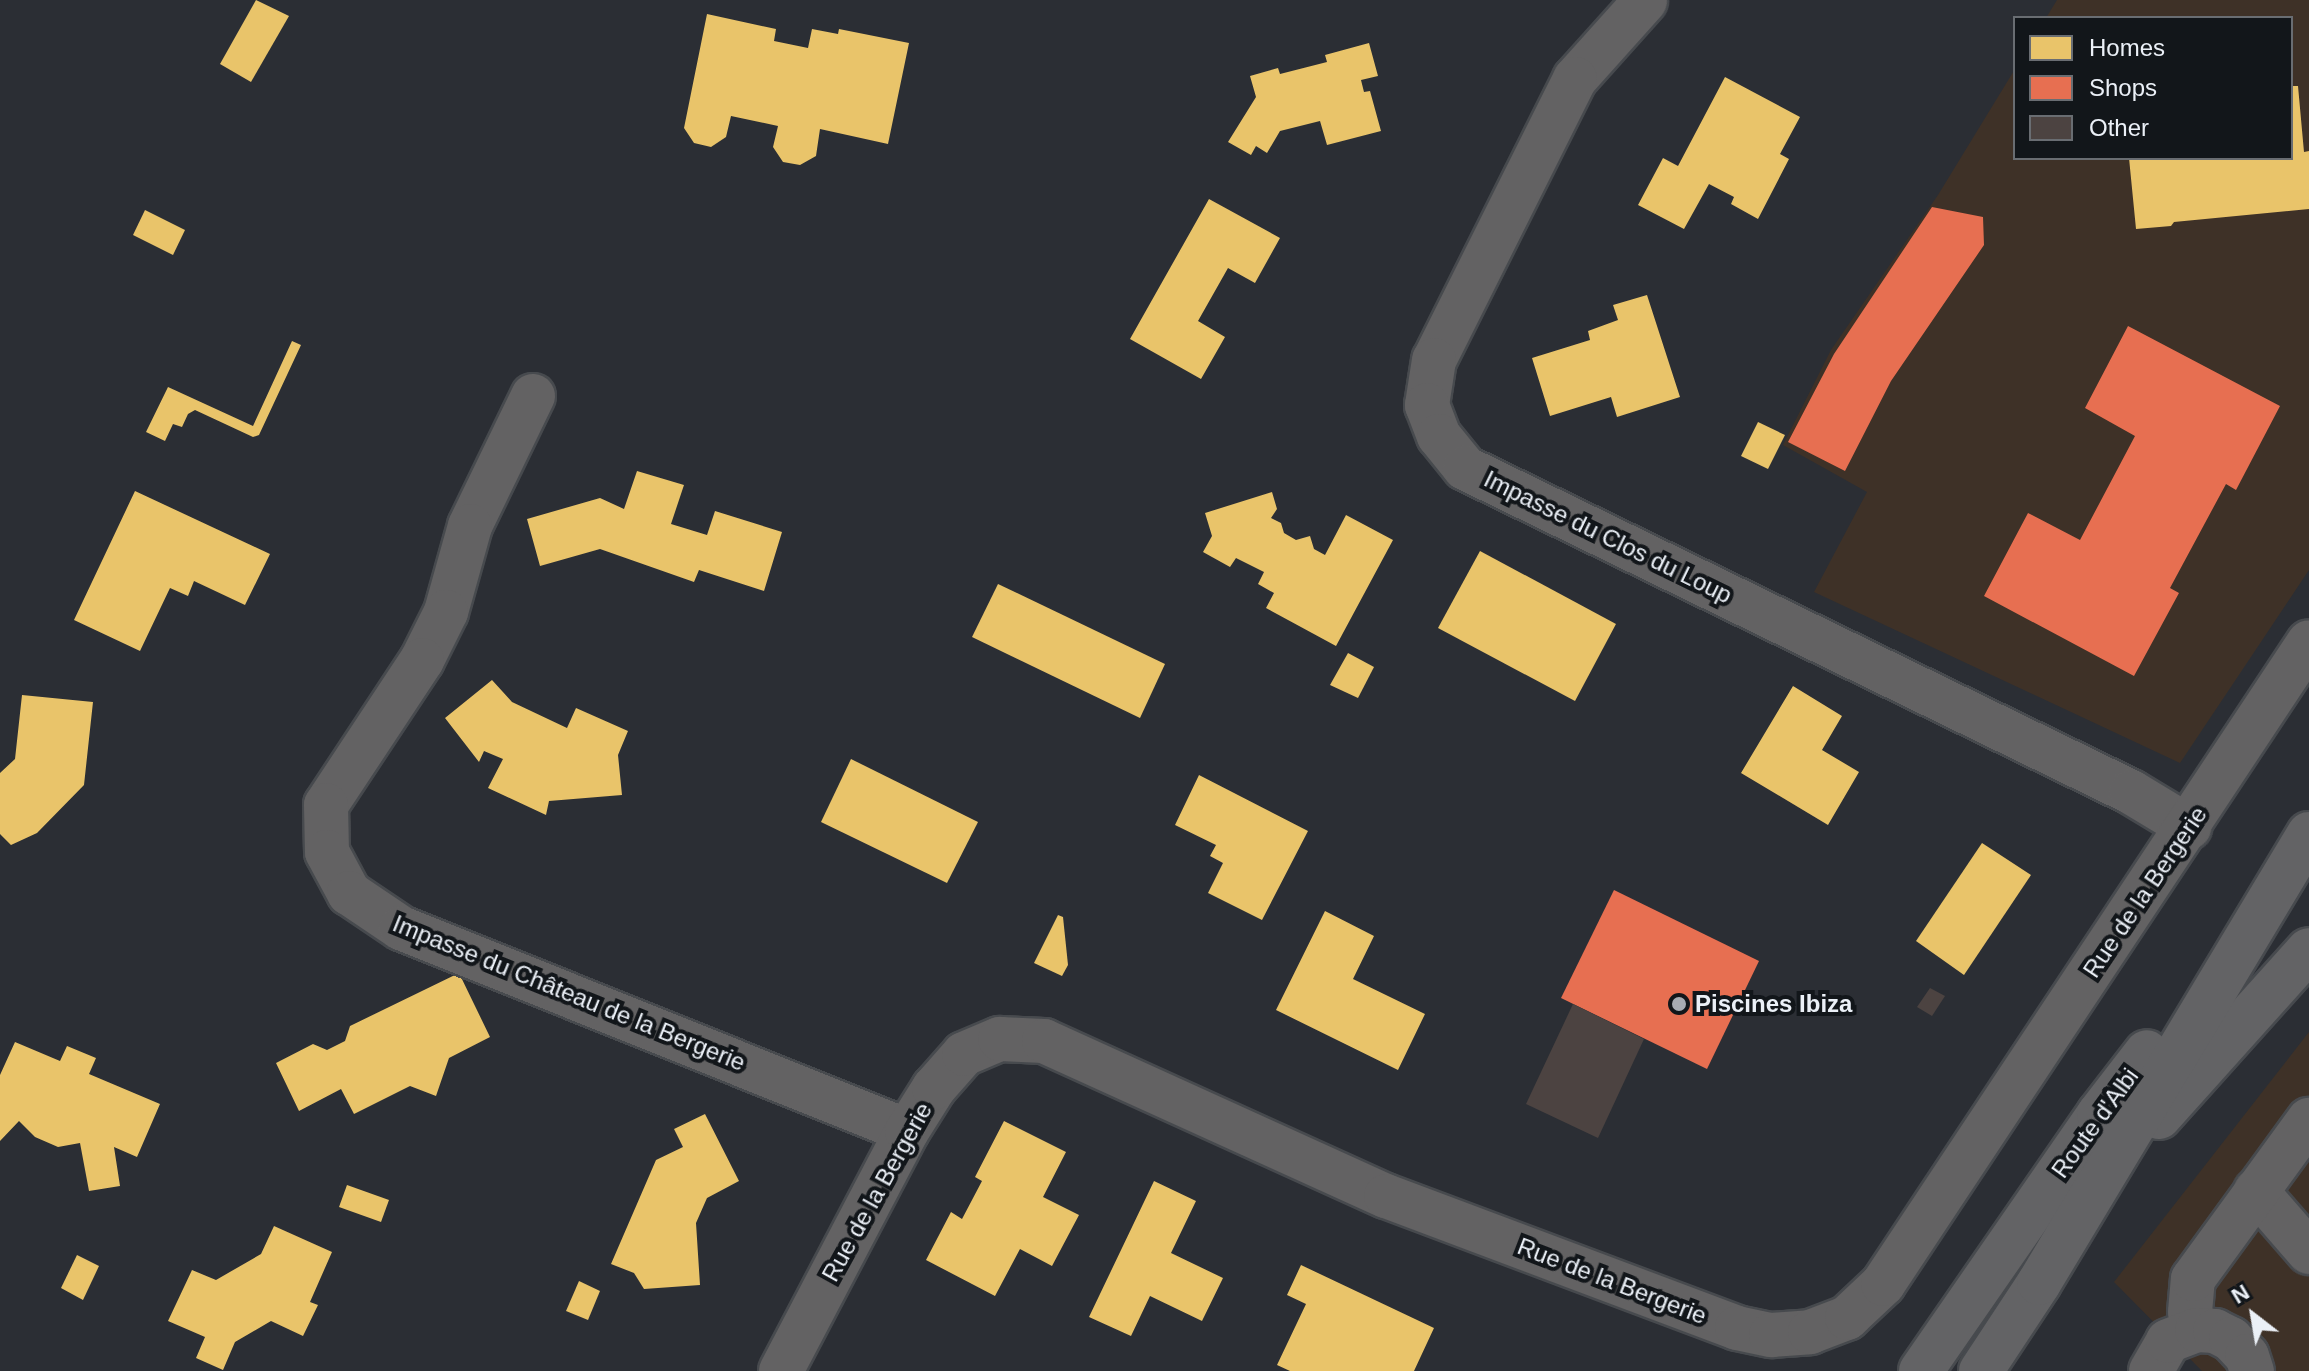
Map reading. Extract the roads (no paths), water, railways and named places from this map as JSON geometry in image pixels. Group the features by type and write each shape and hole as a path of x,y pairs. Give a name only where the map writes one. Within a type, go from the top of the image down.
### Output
{"main road":[{"name":"Route d'Albi","path":"1981,1371 2039,1283 2309,834"},
{"name":"Route d'Albi","path":"1921,1371 2099,1114 2278,882"},
{"path":"2088,1197 2309,950"}],"street":[{"name":"Impasse du Clos du Loup","path":"1645,1 1575,79 1434,360 1427,405 1439,436 1465,468 2131,792 2189,827"},
{"name":"Impasse du Château de la Bergerie","path":"533,396 470,526 446,612 422,660 326,805 327,852 349,893 401,928 907,1131"},
{"name":"Rue de la Bergerie","path":"781,1371 907,1131 934,1088 964,1054 1000,1039 1044,1041 1386,1196 1737,1328 1771,1335 1810,1332 1847,1318 1883,1284 2309,642"},
{"path":"2197,1330 2190,1312 2193,1279 2309,1120"},
{"path":"2256,1191 2309,1252"},
{"path":"2151,1371 2168,1341 2197,1330 2215,1331 2231,1339 2247,1356 2252,1371"}],"place":[{"name":"Piscines Ibiza","path":"1679,1004"}]}
